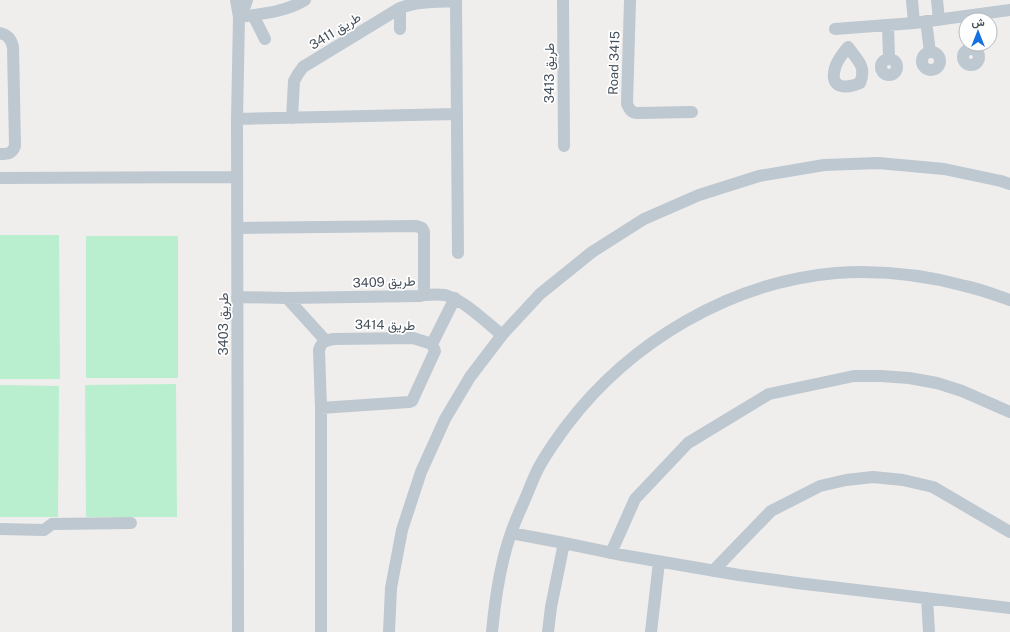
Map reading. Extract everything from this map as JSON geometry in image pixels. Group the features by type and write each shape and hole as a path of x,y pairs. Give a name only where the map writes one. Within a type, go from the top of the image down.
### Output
{"street":[{"name":"طريق 3403","path":"236,0 239,17 237,119 238,632"},
{"name":"طريق 3403","path":"239,17 247,0"},
{"path":"239,17 289,8 305,0"},
{"name":"طريق 3411","path":"292,118 294,81 303,67 400,8 419,3 456,0 458,253"},
{"name":"طريق 3413","path":"563,0 564,146"},
{"name":"Road 3415","path":"630,0 627,104 630,110 634,113 692,112"},
{"path":"912,0 914,23"},
{"path":"937,0 939,20"},
{"path":"400,8 400,29"},
{"path":"998,12 1010,10"},
{"path":"253,15 265,39"},
{"path":"848,46 841,28 958,19"},
{"path":"926,21 930,52"},
{"path":"888,25 889,58"},
{"path":"0,33 8,36 12,41 13,46 14,146 13,151 10,153 0,154"},
{"path":"237,119 457,114"},
{"path":"389,632 392,588 402,530 421,472 444,419 470,377 502,335 540,294 592,252 644,219 699,194 759,176 824,165 878,163 944,169 1010,184"},
{"path":"0,178 237,177"},
{"name":"طريق 3409","path":"237,228 416,226 422,228 424,232 423,295 287,298 237,297"},
{"path":"492,632 496,597 503,561 511,533 536,472 561,432 591,396 624,364 657,339 728,300 764,287 819,275 860,272 902,274 967,286 1010,300"},
{"path":"423,295 444,295 455,298 502,335"},
{"path":"287,298 326,341 322,344 319,350 321,408 321,632"},
{"path":"321,408 412,401 435,351 432,344 455,298"},
{"name":"طريق 3414","path":"326,341 334,339 413,338 432,344"},
{"path":"611,553 635,499 688,443 769,394 854,376 908,378 937,383 962,391 1010,412"},
{"path":"713,571 771,510 820,486 846,480 873,477 903,480 933,487 1010,532"},
{"path":"0,529 44,530 52,524 131,523"},
{"path":"511,533 713,571 797,583 1010,608"},
{"path":"548,632 551,607 564,543"},
{"path":"652,632 659,562"},
{"path":"927,598 929,632"}],"green space":[{"path":"0,235 59,235 60,379 0,379"},
{"path":"86,236 178,236 178,378 86,378"},
{"path":"176,384 177,517 86,517 85,385"},
{"path":"0,385 59,386 58,517 0,517"}]}
